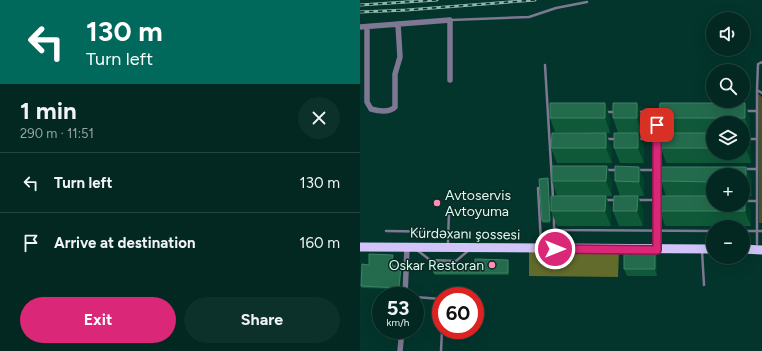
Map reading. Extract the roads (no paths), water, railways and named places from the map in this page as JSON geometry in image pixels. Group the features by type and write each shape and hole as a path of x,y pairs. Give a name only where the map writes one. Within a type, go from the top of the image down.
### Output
{"main road":[{"name":"Kürdəxanı şossesi","path":"360,240 412,245 470,248 706,244"},
{"name":"Kürdəxanı şossesi","path":"360,247 448,242 657,246 706,249"},
{"path":"750,245 760,246"},
{"path":"750,248 760,246"}],"street":[{"path":"360,27 450,20 450,80"},
{"path":"367,27 367,102 371,109 389,111 393,110 395,107 395,74 400,58 398,24"},
{"path":"657,112 657,246"},
{"path":"406,287 412,245"},
{"path":"400,351 401,339"}],"lane":[{"path":"450,20 529,17 556,8 587,2"},
{"path":"760,246 757,231 756,90 757,68 758,64 762,62"},
{"path":"545,65 553,199 560,199"},
{"path":"756,90 762,92"},
{"path":"741,111 757,111"},
{"path":"603,112 619,112"},
{"path":"634,112 657,112"},
{"path":"604,139 619,139"},
{"path":"634,139 665,139"},
{"path":"750,139 757,139"},
{"path":"750,169 757,169"},
{"path":"552,170 559,170"},
{"path":"604,170 619,170"},
{"path":"634,170 665,170"},
{"path":"538,188 541,243"},
{"path":"597,200 620,200"},
{"path":"635,200 664,200"},
{"path":"750,201 757,201"},
{"path":"448,242 449,211"},
{"path":"553,214 554,228 558,230 706,231"},
{"path":"386,231 448,232"},
{"path":"750,231 762,231"},
{"path":"412,245 430,260 456,261 470,248"},
{"path":"702,249 704,285"},
{"path":"440,351 441,339"}],"railway":[{"path":"360,5 437,0"},
{"path":"360,12 407,10 535,0"}],"place":[{"name":"Avtoservis Avtoyuma","path":"437,203"},
{"name":"Oskar Restoran","path":"492,265"}]}
